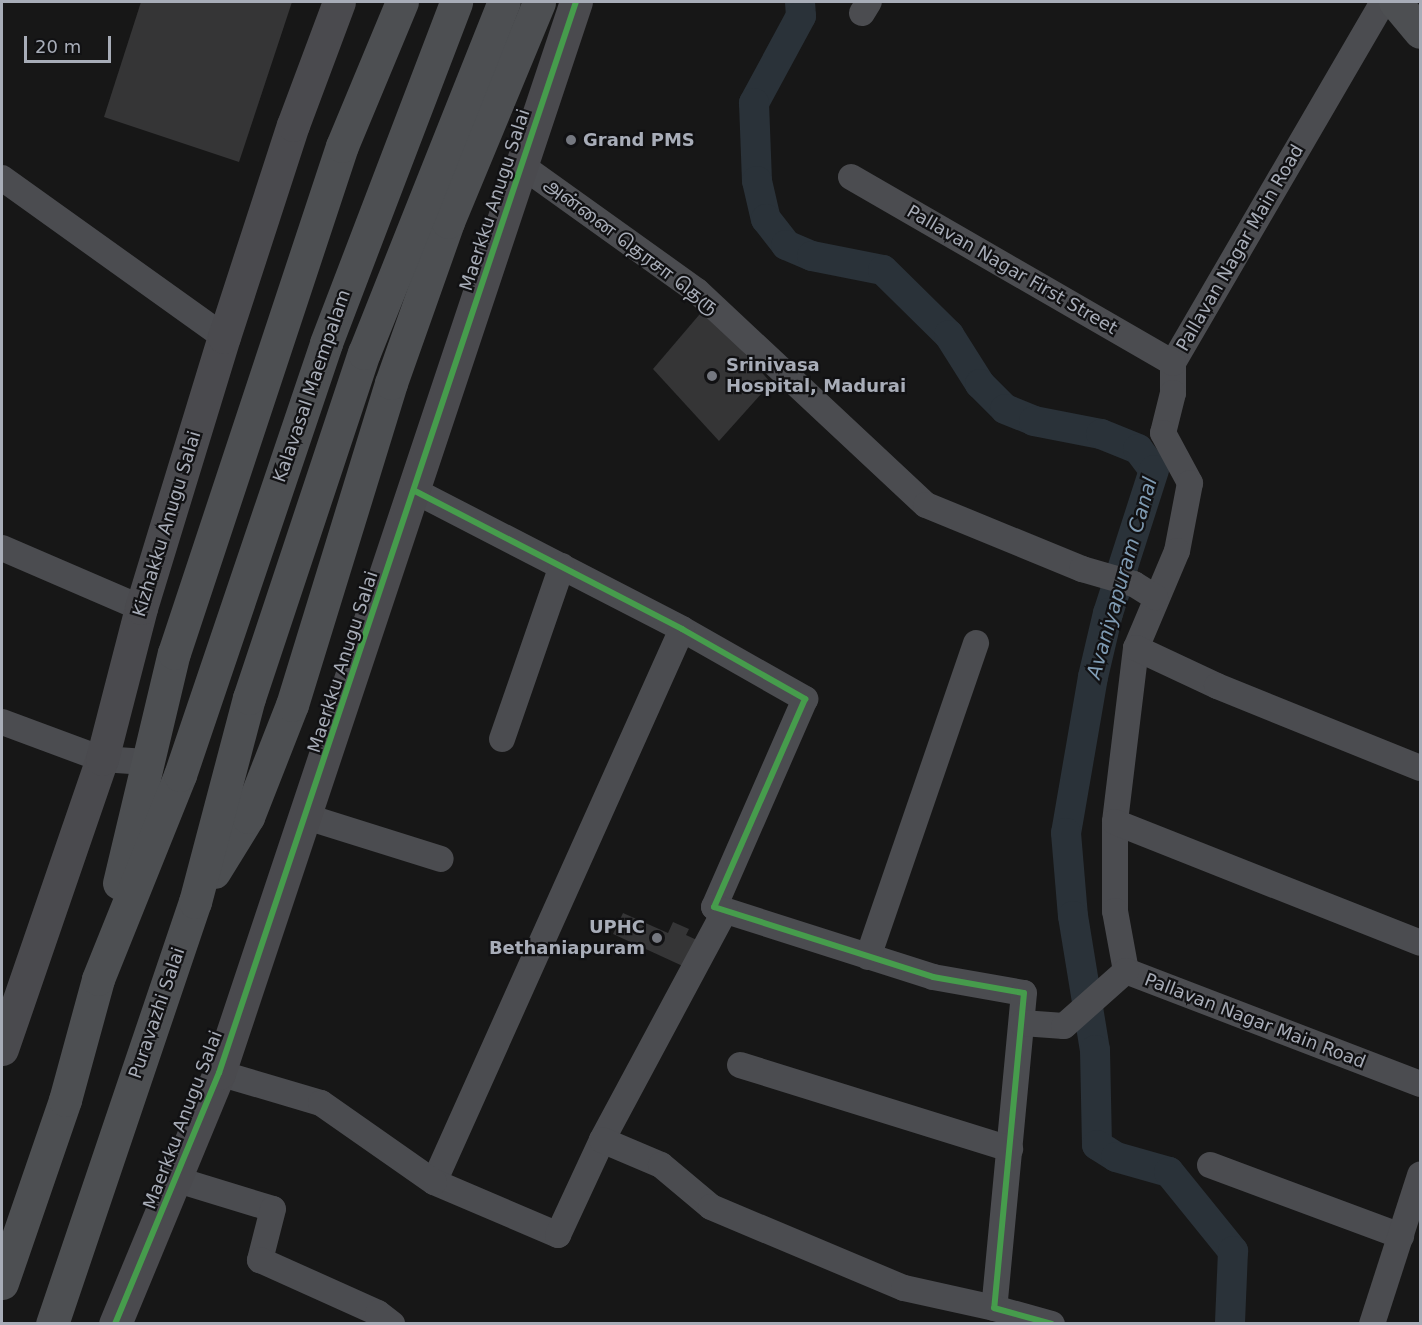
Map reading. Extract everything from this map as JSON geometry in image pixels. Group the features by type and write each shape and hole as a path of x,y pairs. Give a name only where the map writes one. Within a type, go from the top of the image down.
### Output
{"main road":[{"path":"2,1283 64,1100 98,979 146,762 174,653 342,146 402,2"},
{"name":"Kalavasal Maempalam","path":"98,979 180,775 326,343 456,2"},
{"name":"Puravazhi Salai","path":"52,1323 195,902 249,698 364,353 504,2"},
{"path":"195,902 248,817 292,705 398,362 448,222 539,2"},
{"path":"1395,2 1420,32"}],"street":[{"name":"Kizhakku Anugu Salai","path":"2,1049 102,759 141,608 224,337 293,125 339,2"},
{"name":"Maerkku Anugu Salai","path":"115,1323 178,1179 219,1073 307,817 576,2"},
{"name":"Pallavan Nagar Main Road","path":"1383,2 1173,363 1173,393 1163,433 1190,483 1177,551 1145,591 1115,822 1115,911 1118,979 1420,1084"},
{"name":"அன்னை தெரசா தெரு","path":"521,165 698,291 926,505 1082,569 1145,591"},
{"name":"Pallavan Nagar First Street","path":"851,177 1173,363"},
{"path":"2,178 224,337"},
{"path":"415,491 682,629 805,699 714,907 933,977 1024,993 994,1308"},
{"path":"2,548 141,608"},
{"path":"502,739 562,566"},
{"path":"434,1182 682,629"},
{"path":"867,957 976,643"},
{"path":"1136,648 1217,686 1420,768"},
{"path":"2,722 102,759 146,762"},
{"path":"307,817 441,859"},
{"path":"1115,822 1420,943"},
{"path":"219,1073 321,1103 434,1182 558,1234 602,1140 725,911"},
{"path":"1022,1023 1064,1026 1118,979"},
{"path":"740,1065 1010,1149"},
{"path":"602,1140 661,1165 711,1207 904,1288 1052,1323"},
{"path":"1210,1166 1401,1236"},
{"path":"1372,1323 1420,1175"},
{"path":"178,1179 273,1209 260,1260 378,1313 392,1323"}],"building":[{"path":"141,2 292,2 239,162 104,117"},
{"name":"Srinivasa Hospital, Madurai","path":"705,308 771,383 719,441 653,369"},
{"name":"UPHC Bethaniapuram","path":"623,913 668,933 673,922 689,929 686,935 699,941 687,968 613,934"}],"waterway":[{"name":"Avaniyapuram Canal","path":"800,2 801,16 754,103 757,181 766,219 786,245 812,256 883,270 949,335 980,384 1005,409 1034,421 1101,434 1138,449 1154,470 1108,613 1093,677 1066,833 1073,916 1095,1050 1097,1145 1116,1157 1169,1172 1233,1251 1230,1324"}],"cycle path":[{"path":"115,1324 219,1073 576,2"},
{"path":"415,491 682,629 805,699 714,907 933,977 1024,993 994,1308 1052,1324"}],"place":[{"name":"Grand PMS","path":"571,140"},
{"name":"Srinivasa Hospital, Madurai","path":"712,376"},
{"name":"UPHC Bethaniapuram","path":"657,938"}]}
